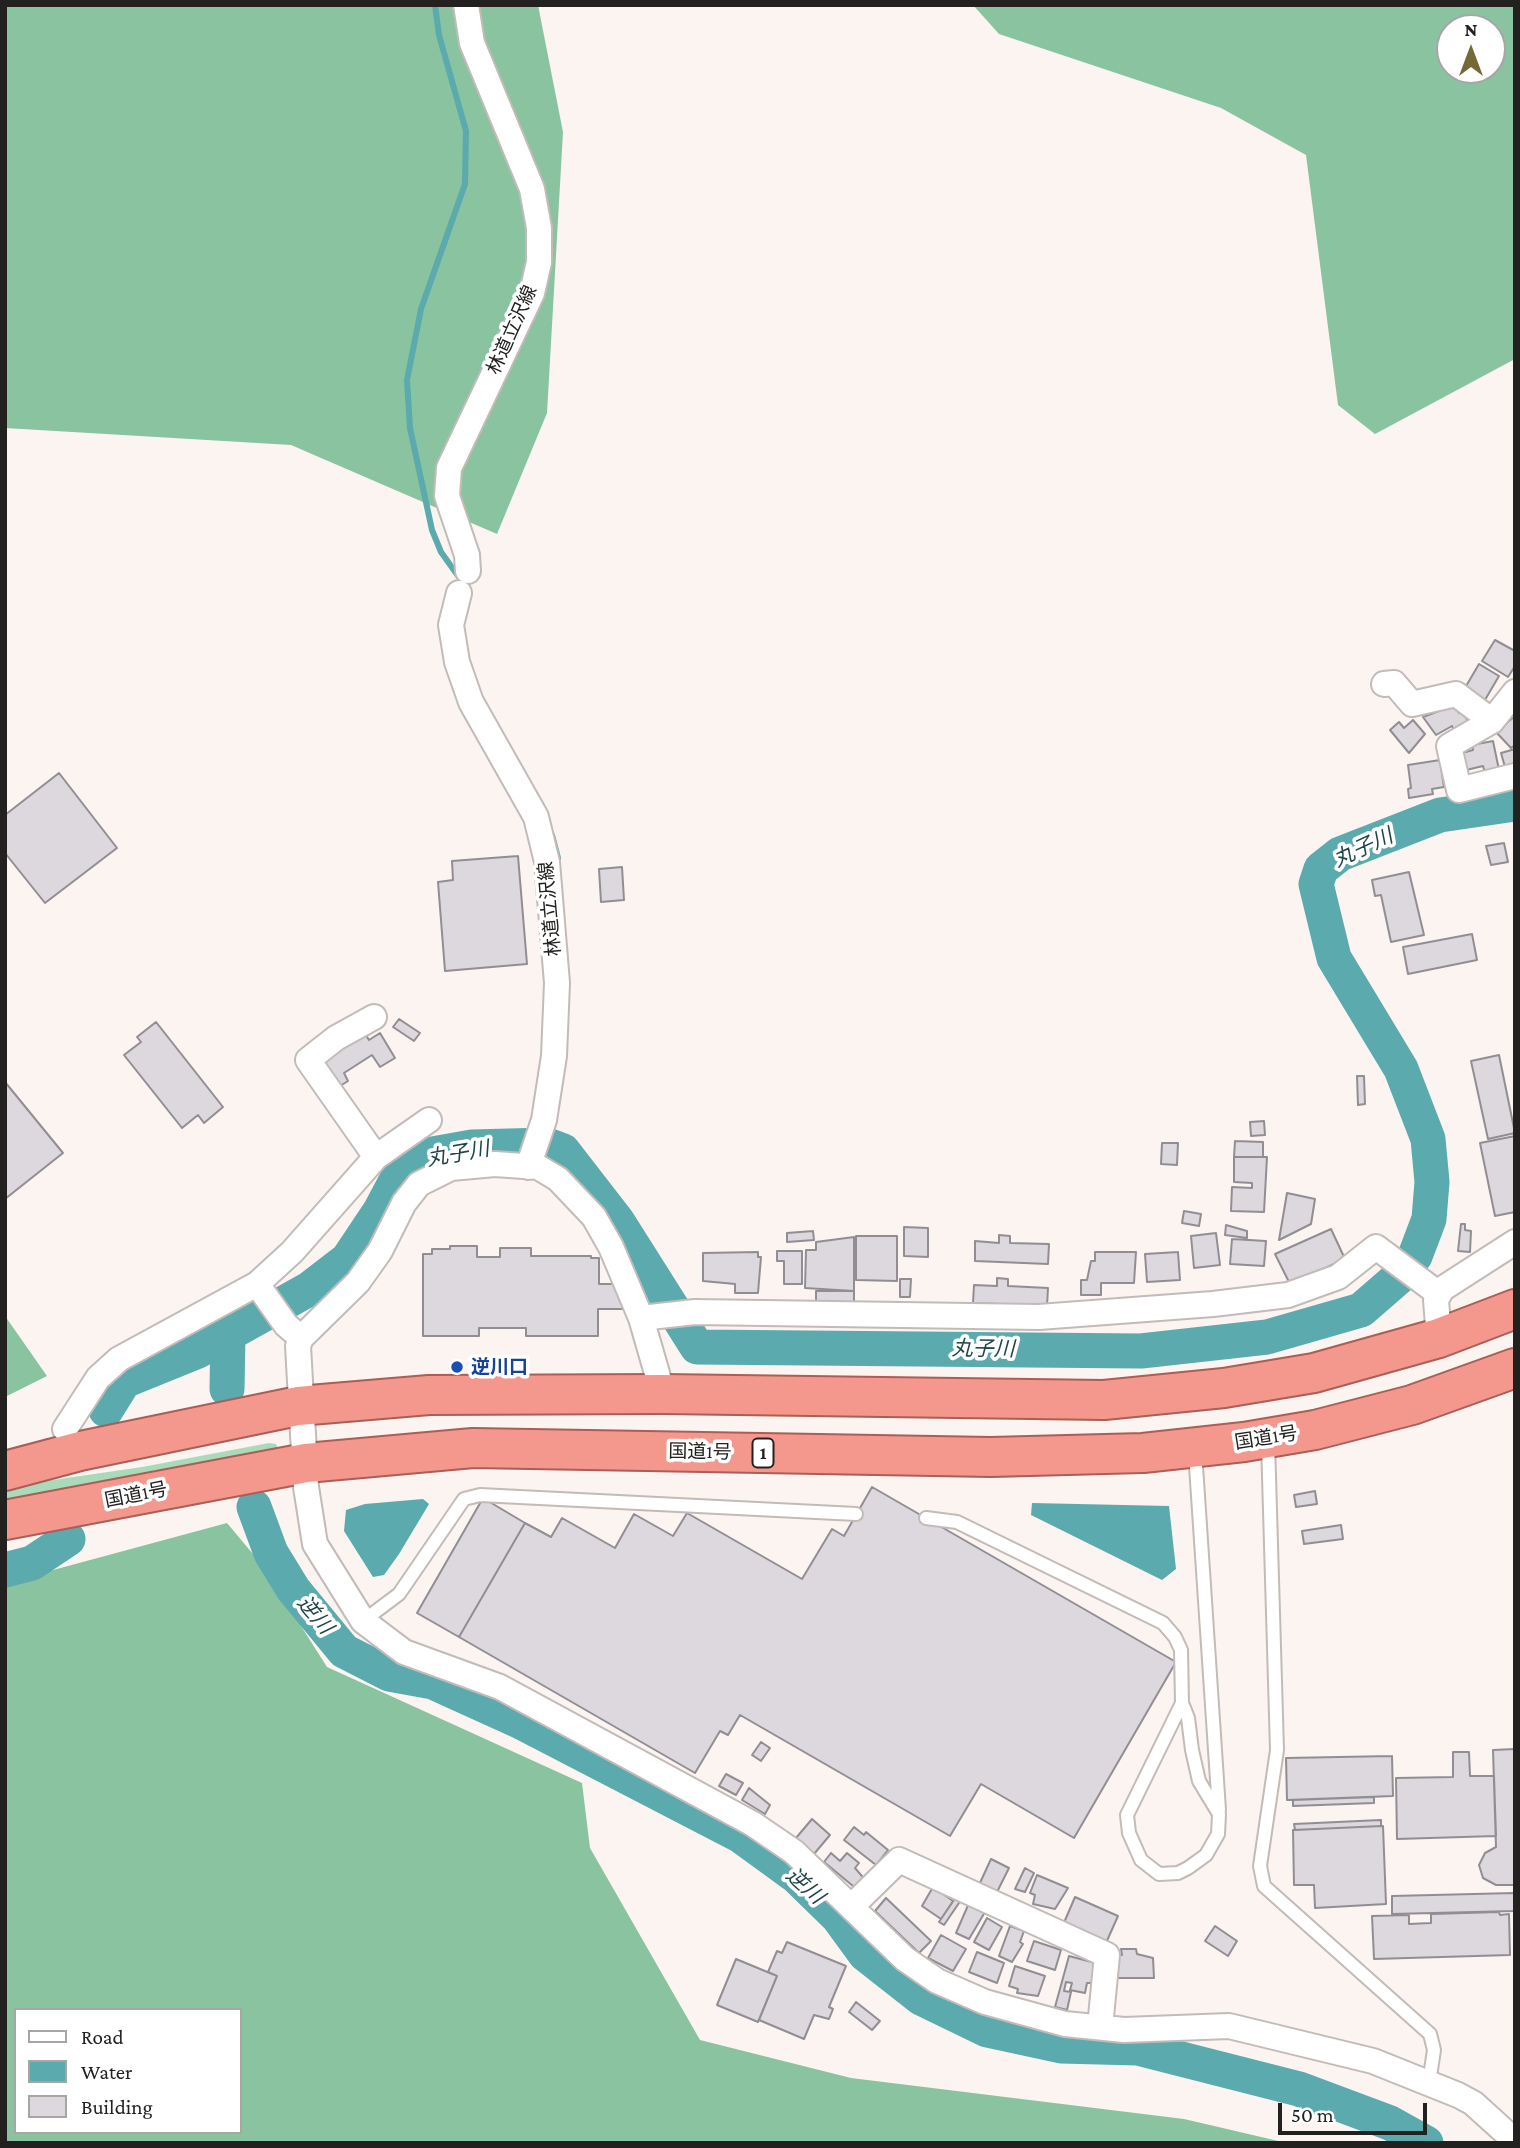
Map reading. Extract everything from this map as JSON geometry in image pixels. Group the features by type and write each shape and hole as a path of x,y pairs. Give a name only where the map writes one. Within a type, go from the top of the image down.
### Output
{"highway":[{"path":"5,1471 80,1451 303,1406 429,1395 663,1394 1104,1400 1224,1388 1314,1373 1439,1338 1515,1309"},
{"name":"国道1号","path":"5,1520 306,1463 473,1448 991,1457 1143,1453 1195,1448 1315,1430 1412,1405 1515,1367"}],"street":[{"name":"林道立沢線","path":"466,5 472,43 532,189 539,228 539,262 532,293 449,468 447,496 467,555 463,582 451,625 457,662 471,702 536,817 545,849 557,983 554,1056 544,1120 530,1161"},
{"path":"1384,684 1394,683 1412,704 1456,694 1492,721"},
{"path":"1515,692 1492,721 1449,746 1459,790 1515,776"},
{"path":"374,1017 336,1038 308,1060 376,1157"},
{"path":"65,1429 97,1378 119,1359 260,1289 376,1157 429,1120"},
{"path":"293,1331 358,1282 380,1251 404,1203 419,1184 452,1168 530,1161 558,1179 594,1217 645,1317 663,1394"},
{"path":"1439,1338 1436,1300 1439,1294 1515,1242"},
{"path":"645,1317 690,1312 1038,1317 1213,1304 1288,1295 1338,1277 1376,1247 1439,1294"},
{"path":"260,1289 293,1331 298,1346 308,1511 314,1544 363,1621 404,1652 500,1687 753,1824 794,1852 905,1959 937,1981 985,2002 1065,2024 1124,2030 1228,2026 1373,2061 1473,2103 1515,2141"},
{"path":"851,1907 899,1860 1107,1955 1100,2027"}],"lane":[{"path":"1268,1438 1277,1750 1260,1866 1264,1886 1430,2034 1434,2050 1429,2083"},
{"path":"1182,1703 1127,1815 1129,1833 1141,1860 1159,1874 1178,1873 1206,1855 1218,1834 1219,1814 1195,1448"},
{"path":"363,1621 399,1594 464,1499 480,1495 856,1514"},
{"path":"926,1518 957,1522 1163,1623 1181,1650 1182,1703 1188,1718 1199,1781 1219,1814"}],"green space":[{"path":"5,5 538,5 563,132 547,413 497,534 291,445 5,428"},
{"path":"973,5 1515,5 1515,359 1375,434 1338,405 1306,155 1221,108 999,34"},
{"path":"5,1316 47,1376 5,1397"},
{"path":"269,1443 276,1444 279,1451 5,1510 5,1487 142,1467"},
{"path":"227,1523 263,1566 327,1667 582,1783 590,1848 700,2040 851,2078 1184,2119 1287,2143 5,2143 5,1583"}],"water":[{"path":"423,1499 429,1504 399,1554 384,1575 373,1577 344,1531 346,1510 365,1504"},
{"path":"1032,1503 1169,1506 1176,1569 1162,1580 1031,1515"}],"building":[{"path":"1495,640 1515,651 1515,666 1508,677 1482,661"},
{"path":"1479,664 1499,676 1482,705 1462,693"},
{"path":"1455,705 1459,713 1463,711 1469,724 1454,731 1452,726 1436,735 1423,717"},
{"path":"1515,716 1515,745 1511,748 1496,732"},
{"path":"1413,720 1425,734 1409,753 1390,730 1399,722 1404,728"},
{"path":"1493,741 1499,770 1485,773 1483,766 1462,771 1462,753 1473,750 1472,745"},
{"path":"1515,749 1515,764 1505,767 1501,753"},
{"path":"1440,760 1444,787 1432,789 1433,794 1409,798 1408,789 1411,788 1408,765"},
{"path":"59,773 117,848 45,903 5,853 5,815"},
{"path":"1504,843 1508,862 1491,865 1486,846"},
{"path":"518,856 527,964 445,971 438,882 453,880 452,861"},
{"path":"622,867 624,900 601,902 599,869"},
{"path":"1409,872 1424,935 1391,942 1381,895 1375,896 1372,880"},
{"path":"1472,934 1477,960 1408,974 1403,947"},
{"path":"399,1019 420,1033 414,1041 393,1027"},
{"path":"156,1022 223,1107 204,1123 198,1115 182,1128 124,1055 141,1042 137,1037"},
{"path":"362,1029 369,1040 380,1033 395,1058 380,1067 372,1055 344,1073 348,1081 337,1088 317,1058"},
{"path":"1499,1055 1515,1133 1488,1139 1471,1061"},
{"path":"1357,1076 1364,1076 1365,1104 1358,1105"},
{"path":"5,1082 63,1153 5,1199"},
{"path":"1264,1121 1265,1135 1251,1136 1250,1122"},
{"path":"1515,1136 1515,1212 1495,1216 1480,1143"},
{"path":"1235,1141 1263,1142 1263,1157 1234,1157"},
{"path":"1162,1143 1178,1143 1177,1165 1161,1164"},
{"path":"1234,1157 1267,1157 1264,1212 1231,1211 1232,1187 1252,1188 1252,1183 1234,1182"},
{"path":"1287,1193 1315,1199 1311,1224 1279,1240"},
{"path":"1184,1211 1201,1214 1199,1226 1182,1223"},
{"path":"1461,1224 1465,1224 1465,1230 1471,1231 1470,1252 1458,1251"},
{"path":"1226,1225 1247,1231 1247,1238 1225,1235"},
{"path":"904,1227 928,1228 928,1257 904,1256"},
{"path":"1331,1229 1345,1259 1290,1284 1275,1254"},
{"path":"813,1231 814,1240 787,1242 787,1233"},
{"path":"1216,1233 1220,1265 1194,1268 1191,1236"},
{"path":"999,1235 1010,1236 1010,1243 1049,1244 1048,1264 975,1261 975,1241 999,1243"},
{"path":"856,1236 897,1236 897,1281 856,1280"},
{"path":"854,1237 854,1291 805,1288 806,1250 816,1250 816,1242"},
{"path":"1232,1239 1266,1241 1264,1266 1230,1264"},
{"path":"450,1246 477,1246 477,1257 500,1257 500,1248 531,1248 531,1256 599,1258 599,1284 620,1284 625,1309 598,1309 598,1336 526,1336 526,1328 479,1328 479,1336 423,1336 423,1254 432,1254 432,1249 450,1249"},
{"path":"777,1251 802,1251 802,1284 784,1284 784,1261 777,1261"},
{"path":"758,1252 758,1257 761,1257 758,1293 735,1293 735,1284 703,1281 703,1253"},
{"path":"1095,1252 1136,1252 1134,1283 1101,1283 1101,1295 1081,1295 1081,1280 1087,1280 1091,1261 1095,1261"},
{"path":"1178,1252 1180,1280 1147,1282 1145,1254"},
{"path":"997,1278 1008,1279 1008,1286 1048,1288 1047,1306 973,1303 974,1285 997,1286"},
{"path":"900,1279 911,1279 910,1297 900,1297"},
{"path":"816,1291 854,1291 854,1303 816,1303"},
{"path":"872,1487 1176,1662 1074,1838 981,1784 950,1836 740,1715 728,1735 720,1731 695,1773 459,1637 525,1523 551,1537 562,1518 615,1548 634,1514 673,1536 687,1513 802,1579 832,1529 844,1536"},
{"path":"1315,1491 1317,1504 1296,1507 1294,1495"},
{"path":"483,1498 525,1523 459,1637 417,1613"},
{"path":"1341,1525 1343,1539 1304,1544 1302,1531"},
{"path":"761,1742 770,1748 761,1761 752,1755"},
{"path":"1515,1749 1515,1885 1496,1885 1483,1878 1479,1865 1485,1853 1496,1847 1493,1750"},
{"path":"1453,1752 1469,1752 1470,1776 1494,1776 1496,1836 1397,1839 1396,1778 1453,1777"},
{"path":"1392,1756 1393,1796 1287,1800 1286,1758"},
{"path":"726,1774 743,1783 736,1795 719,1786"},
{"path":"749,1788 770,1805 765,1814 742,1800"},
{"path":"1374,1797 1374,1803 1293,1806 1293,1800"},
{"path":"812,1819 830,1835 814,1854 796,1838"},
{"path":"1381,1820 1381,1826 1295,1830 1294,1824"},
{"path":"1383,1826 1386,1904 1315,1908 1314,1885 1294,1885 1293,1830"},
{"path":"854,1827 864,1835 866,1832 888,1850 876,1865 844,1840"},
{"path":"831,1853 840,1861 847,1853 859,1863 855,1868 867,1882 859,1891 824,1862"},
{"path":"991,1859 1009,1868 996,1894 979,1885"},
{"path":"1025,1868 1034,1873 1025,1892 1015,1889"},
{"path":"1037,1875 1068,1888 1055,1909 1033,1904 1035,1895 1030,1893"},
{"path":"933,1887 953,1901 941,1919 922,1906"},
{"path":"1515,1893 1515,1911 1392,1914 1392,1896"},
{"path":"956,1897 961,1900 944,1925 939,1922"},
{"path":"1075,1897 1118,1916 1106,1943 1063,1925"},
{"path":"886,1898 931,1941 919,1953 875,1911"},
{"path":"969,1903 985,1912 969,1939 956,1933"},
{"path":"1499,1912 1500,1915 1509,1914 1510,1955 1374,1959 1372,1916 1409,1915 1409,1924 1431,1923 1431,1914"},
{"path":"987,1918 1002,1927 989,1950 974,1942"},
{"path":"1010,1926 1024,1931 1020,1942 1023,1944 1012,1962 999,1956"},
{"path":"1215,1926 1237,1941 1228,1956 1205,1941"},
{"path":"941,1935 966,1949 953,1971 928,1958"},
{"path":"1034,1941 1061,1950 1055,1970 1027,1961"},
{"path":"787,1942 846,1966 829,2007 833,2009 829,2019 814,2015 804,2039 759,2020 777,1976 768,1972 777,1951 782,1953"},
{"path":"1121,1949 1136,1949 1137,1954 1153,1958 1154,1978 1118,1978 1117,1955 1122,1955"},
{"path":"977,1952 1004,1963 997,1983 969,1972"},
{"path":"1069,1956 1099,1964 1091,1983 1087,1983 1085,1993 1070,1990 1072,1983 1066,1982 1064,1991 1071,1992 1067,2010 1055,2007"},
{"path":"736,1959 777,1976 758,2022 717,2005"},
{"path":"1015,1966 1045,1976 1038,1996 1017,1993 1018,1989 1009,1986"},
{"path":"856,2002 880,2021 872,2030 849,2012"}],"waterway":[{"path":"435,5 439,35 466,131 465,184 421,309 407,380 410,428 432,530 441,552 466,587"},
{"name":"丸子川","path":"106,1410 124,1381 198,1351 309,1289 348,1259 380,1211 397,1179 411,1166 427,1155 472,1147 547,1145 563,1151 618,1222 697,1347 1141,1351 1267,1337 1361,1310 1399,1277 1415,1256 1429,1219 1432,1182 1428,1139 1401,1069 1334,958 1316,884 1321,869 1340,854 1440,815 1515,804"},
{"path":"552,835 558,858"},
{"name":"逆川","path":"227,1389 228,1334"},
{"name":"逆川","path":"254,1507 271,1553 293,1589 344,1651 389,1674 433,1682 519,1721 741,1836 796,1876 838,1917 865,1954 921,1998 987,2030 1061,2046 1138,2048 1299,2089 1390,2123 1426,2143"},
{"name":"丸子川","path":"5,1570 32,1563 68,1539"}],"place":[{"name":"逆川口","path":"457,1367"}]}
